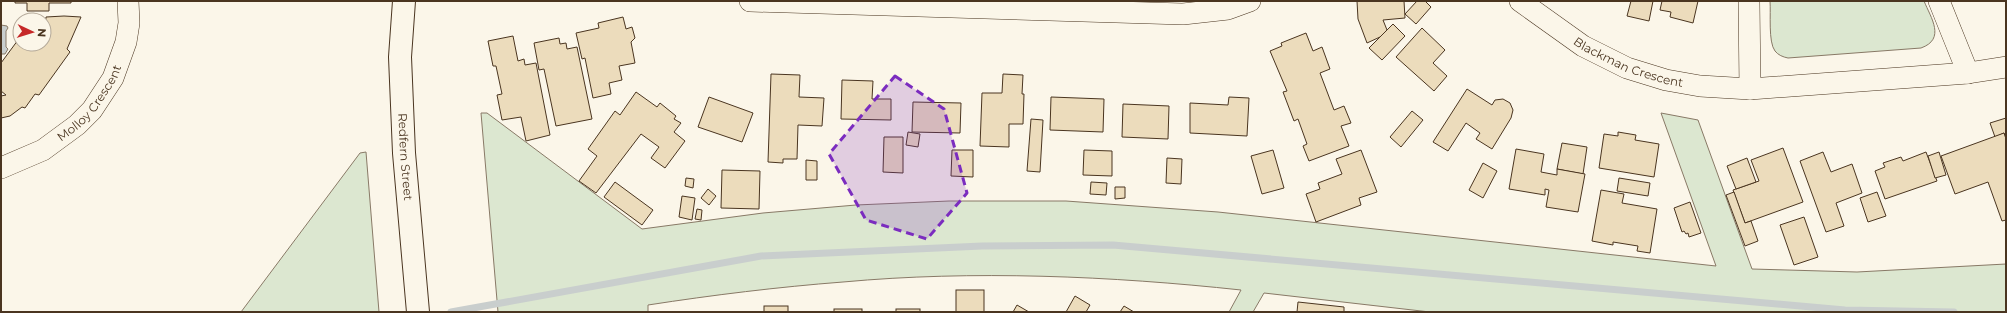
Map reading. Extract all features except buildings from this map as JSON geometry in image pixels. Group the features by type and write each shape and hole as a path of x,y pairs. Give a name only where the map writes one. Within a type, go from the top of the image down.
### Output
{"main road":[{"name":"Redfern Street","path":"404,1 400,57 404,153 418,312"}],"street":[{"name":"Molloy Crescent","path":"1,168 43,150 77,125 92,110 114,78 126,42 129,23 128,1"},
{"path":"750,1 1183,14 1228,9 1250,1"},
{"name":"Blackman Crescent","path":"1520,1 1583,46 1627,68 1666,80 1700,86 1750,89 1968,73 2006,67"},
{"path":"1748,1 1750,89"},
{"path":"1939,1 1968,73"}],"highlighted area":[{"path":"895,76 944,109 967,193 927,239 866,220 829,154"}],"green space":[{"path":"1770,1 1924,1 1933,21 1935,34 1929,44 1921,48 1788,58 1778,54 1775,51 1771,41"},
{"path":"481,113 487,113 642,229 763,213 856,205 949,201 1066,201 1218,212 1716,266 1661,113 1698,120 1752,269 1857,272 2006,264 2006,312 1430,312 1264,293 1253,312 1229,312 1241,290 1092,278 1042,276 942,276 892,278 819,284 721,295 648,305 648,312 498,312"},
{"path":"366,152 379,312 241,312 360,153"}],"shaded area":[{"path":"1,25 7,26 8,28 6,31 6,47 8,49 5,54 1,54"}],"waterway":[{"path":"451,312 761,256 982,246 1113,245 1845,310 1954,312"}]}
